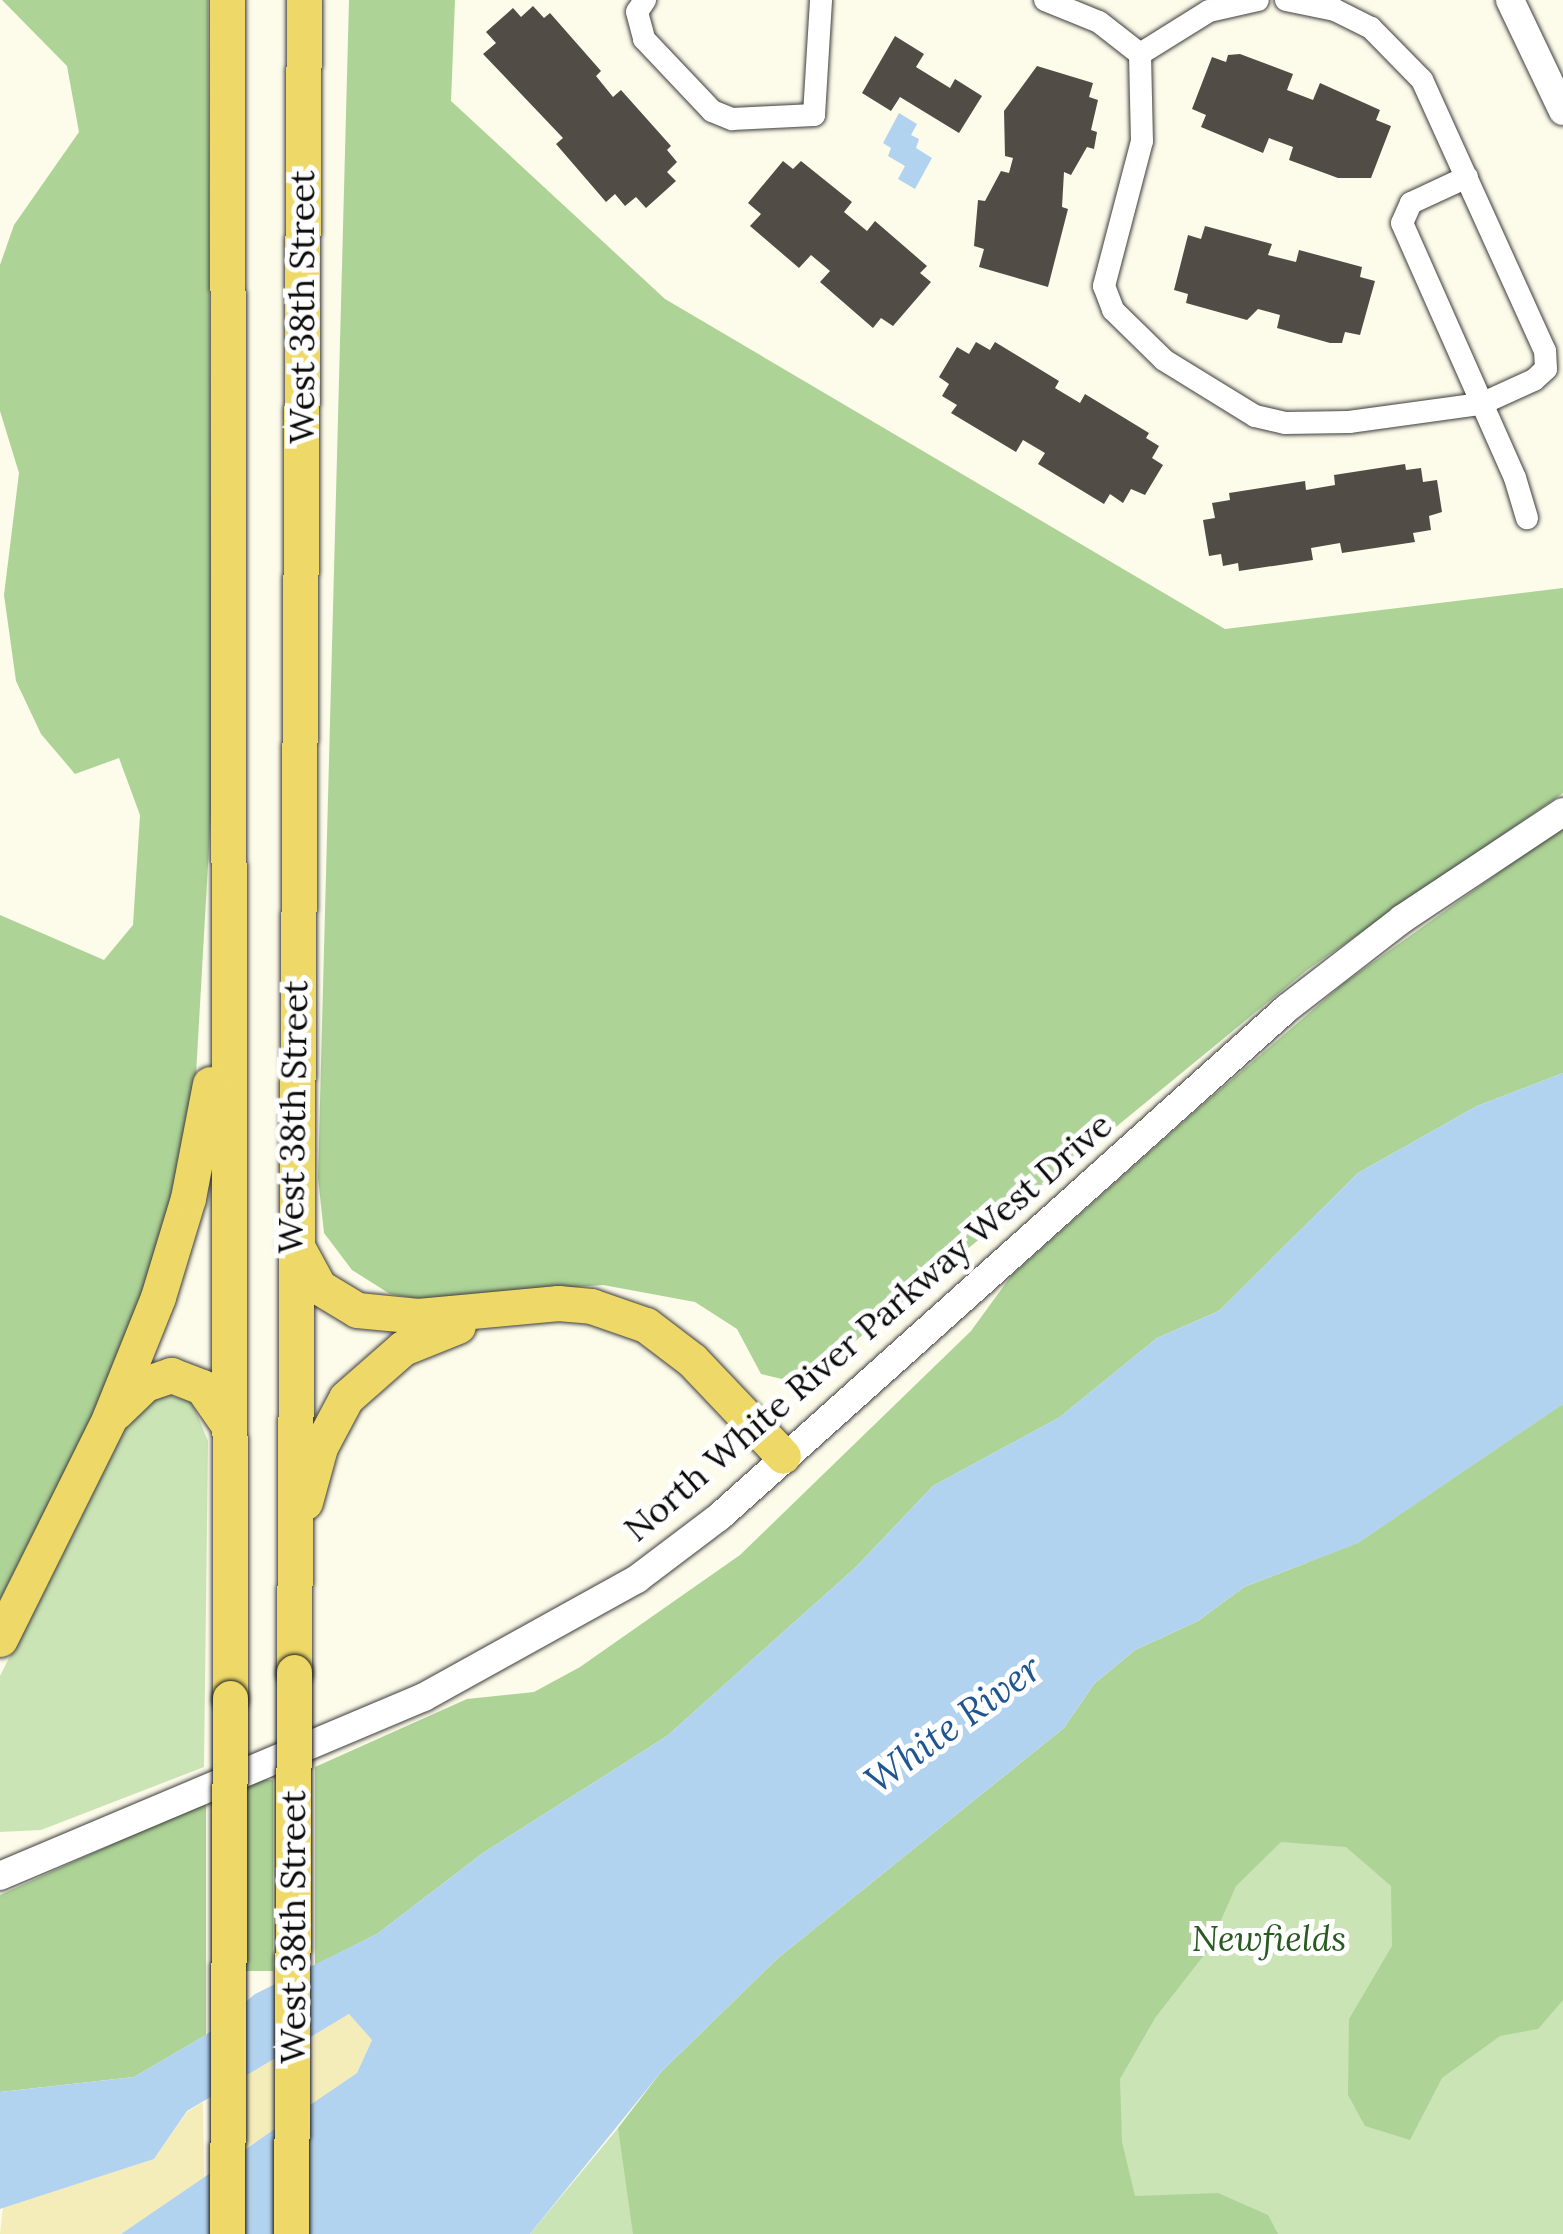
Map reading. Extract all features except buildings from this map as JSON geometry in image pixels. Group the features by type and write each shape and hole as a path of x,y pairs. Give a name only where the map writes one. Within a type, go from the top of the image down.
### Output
{"main road":[{"name":"West 38th Street","path":"227,0 230,1698 227,2234"},
{"name":"West 38th Street","path":"291,2234 292,1238 304,0"},
{"path":"0,1640 108,1419 158,1297 188,1198 209,1100 226,929"},
{"path":"292,1238 319,1287 357,1310 418,1316 558,1303 616,1312 670,1340 782,1456"},
{"path":"294,1551 320,1447 364,1378 421,1337 558,1303"},
{"path":"108,1419 145,1384 171,1376 202,1387 229,1426"}],"street":[{"path":"645,0 637,12 644,39 712,111 732,119 814,115 821,0"},
{"path":"1044,0 1099,22 1140,54"},
{"path":"1140,54 1199,16 1258,0"},
{"path":"1140,54 1142,141 1104,276 1113,310 1188,378 1266,420 1349,422 1482,404 1538,378 1547,359 1431,96 1396,49 1336,10 1286,0"},
{"path":"1510,0 1563,111"},
{"path":"1467,177 1411,203 1402,222 1482,404 1526,518"},
{"name":"North White River Parkway West Drive","path":"0,1876 389,1712 521,1647 658,1564 1287,1008 1402,918 1563,812"}],"green space":[{"path":"2,0 208,0 212,795 193,1127 138,1325 0,1600 0,915 104,960 133,925 140,815 119,758 75,774 41,734 16,681 4,595 19,473 0,411 0,265 14,225 79,132 67,66"},
{"path":"349,0 455,0 451,101 665,299 1225,629 1563,588 1563,793 1307,970 803,1384 761,1374 737,1329 695,1302 603,1285 419,1299 390,1294 352,1270 324,1233 318,1178"},
{"path":"1563,827 1563,1073 1477,1106 1358,1173 1219,1311 1157,1338 1060,1417 933,1486 856,1567 667,1736 483,1853 377,1934 315,1965 315,1767 467,1699 534,1692 580,1667 740,1555 971,1331 1011,1276 1200,1107 1344,983"},
{"path":"165,1394 192,1402 208,1441 204,1767 41,1830 0,1832 0,1676 135,1407"},
{"name":"Newfields","path":"1563,1404 1563,2234 530,2234 618,2128 1309,1561"},
{"name":"Newfields","path":"1563,1404 1563,2000 1538,2029 1500,2036 1442,2078 1410,2140 1365,2126 1348,2095 1349,2019 1392,1946 1391,1886 1346,1847 1281,1842 1236,1886 1208,1950 1155,2018 1120,2079 1122,2142 1135,2196 1218,2193 1268,2215 1278,2234 633,2234 618,2128 661,2072 778,1958 1064,1728 1094,1684 1135,1650 1198,1621 1244,1587 1358,1543"},
{"path":"245,1780 273,1780 273,1971 245,1971"},
{"path":"206,1802 206,2035 134,2077 0,2092 0,1895"}],"sand":[{"path":"349,2014 372,2040 357,2073 314,2103 314,2035"},
{"path":"273,2060 273,2131 246,2148 246,2076"},
{"path":"203,2102 204,2178 121,2234 0,2234 3,2208 154,2159 187,2112"}],"water":[{"path":"899,113 917,124 911,135 919,139 916,148 932,158 915,189 898,179 905,166 888,156 891,148 883,143"},
{"name":"White River","path":"1563,1073 1563,1404 1358,1543 1244,1587 1198,1621 1135,1650 1094,1684 1064,1728 778,1958 661,2072 530,2234 121,2234 357,2073 372,2040 349,2014 187,2111 154,2159 0,2209 0,2092 134,2077 206,2035 255,1994 377,1934 483,1853 667,1736 856,1567 933,1486 1060,1417 1157,1338 1219,1311 1358,1173 1477,1106"}]}
